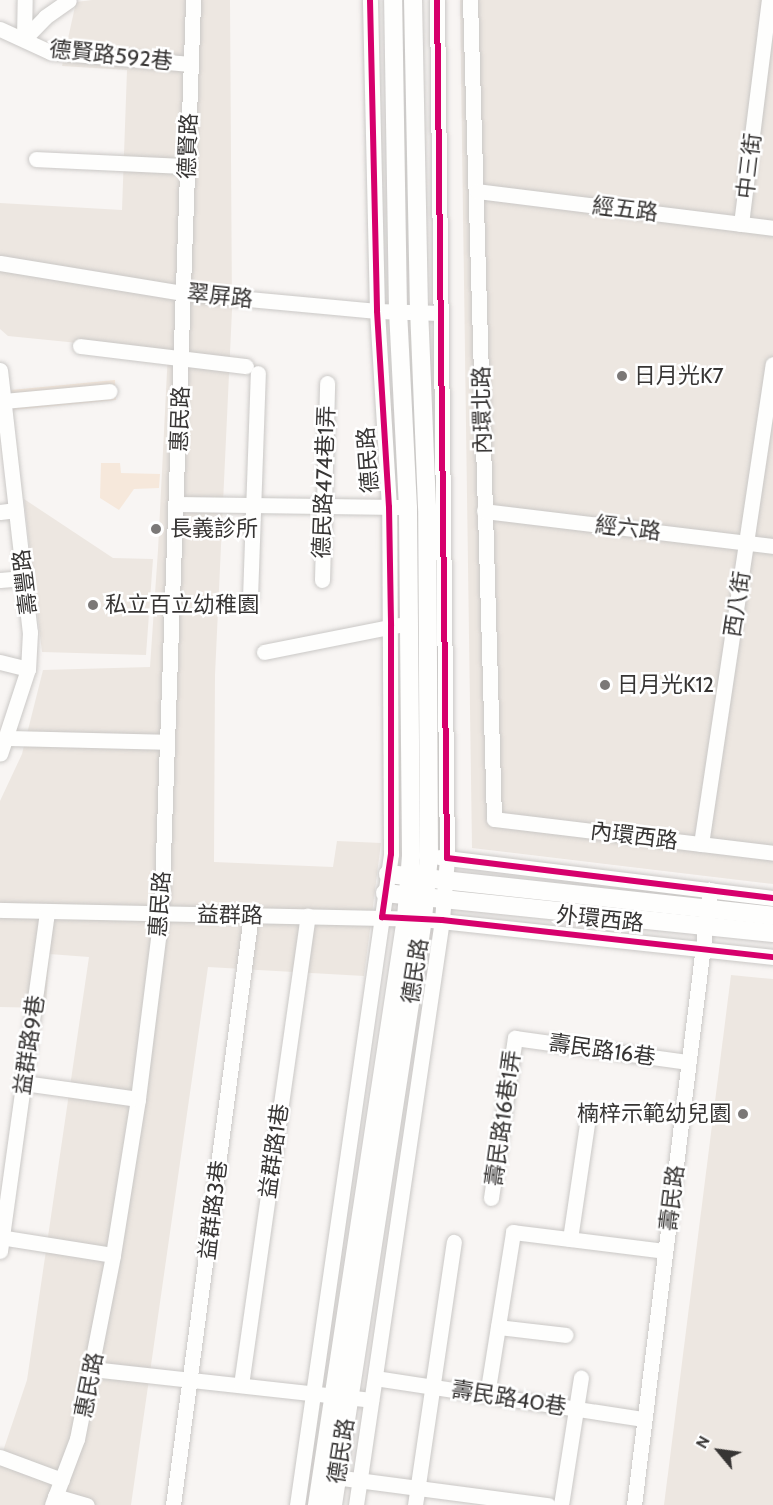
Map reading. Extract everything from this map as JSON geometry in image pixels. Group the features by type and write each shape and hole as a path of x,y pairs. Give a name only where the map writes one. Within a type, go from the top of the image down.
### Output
{"street":[{"path":"24,39 25,0"},
{"path":"24,39 45,17 69,0"},
{"name":"德賢路","path":"184,293 193,0"},
{"name":"德民路","path":"370,0 377,311 389,507 400,625 411,856 418,877"},
{"name":"德民路","path":"297,1505 391,854 400,625 408,508 398,311 393,0"},
{"name":"德民路","path":"413,0 419,311 435,507"},
{"name":"德民路","path":"356,1505 442,920 446,879 447,858 436,623 435,507 441,313 437,0"},
{"name":"內環北路","path":"470,0 494,819"},
{"name":"中三街","path":"741,224 769,0"},
{"name":"德賢路592巷","path":"0,29 50,52 190,64"},
{"path":"36,159 187,166"},
{"name":"經五路","path":"477,191 773,228"},
{"name":"翠屏路","path":"0,263 184,293 377,311 441,313"},
{"name":"惠民路","path":"54,1501 77,1439 113,1255 138,1099 161,914 184,293"},
{"path":"80,346 252,369 254,505 250,598"},
{"name":"西八街","path":"701,844 773,363"},
{"name":"壽豐路","path":"0,370 30,632 28,669 3,745"},
{"name":"德民路474巷1弄","path":"322,580 327,383"},
{"path":"3,401 110,391"},
{"path":"177,504 435,507"},
{"path":"0,512 16,510"},
{"name":"經六路","path":"484,511 773,546"},
{"path":"0,580 24,578"},
{"path":"264,652 400,625 436,623"},
{"name":"德民路","path":"317,1505 329,1476 342,1397 414,919 418,877 429,856 436,623"},
{"path":"0,662 28,669"},
{"path":"3,745 167,742"},
{"name":"內環西路","path":"494,819 773,852"},
{"name":"外環西路","path":"391,854 447,858 708,908 773,933"},
{"name":"外環西路","path":"388,874 773,916"},
{"name":"外環西路","path":"385,894 444,899 708,908 773,898"},
{"name":"壽民路","path":"634,1505 708,908"},
{"name":"益群路","path":"0,910 414,919"},
{"name":"益群路9巷","path":"1,1242 47,911"},
{"name":"益群路3巷","path":"173,1505 251,915"},
{"name":"益群路1巷","path":"241,1385 308,916"},
{"name":"外環西路","path":"414,919 442,920 773,957"},
{"name":"壽民路16巷","path":"515,1038 688,1062"},
{"name":"壽民路16巷1弄","path":"491,1198 515,1038"},
{"path":"24,1083 138,1099"},
{"path":"570,1239 586,1124"},
{"path":"487,1395 513,1232 665,1251"},
{"path":"1,1242 113,1255"},
{"path":"416,1505 454,1242"},
{"path":"498,1328 566,1335"},
{"path":"92,1370 371,1400"},
{"name":"壽民路40巷","path":"375,1378 644,1419"},
{"path":"561,1505 581,1378"},
{"path":"0,1457 62,1480"},
{"path":"302,1473 548,1505"},
{"name":"德民路","path":"329,1476 333,1505"},
{"path":"54,1501 87,1505"}],"shaded area":[{"path":"230,0 232,310 215,675 214,862 333,867 337,841 381,843 364,976 208,967 131,1505 0,1505 0,1460 27,1380 89,957 49,954 46,1008 0,1007 0,801 22,754 43,670 150,667 158,550 168,352 8,336 0,329 0,203 122,210 127,70 62,66 76,2"},
{"path":"460,0 773,0 773,884 472,848"},
{"path":"115,380 116,400 13,410 11,390"},
{"path":"101,463 120,463 121,473 160,474 159,488 134,489 119,510 100,498"},
{"name":"私立百立幼稚園","path":"24,499 113,558 153,559 146,655 42,652"},
{"path":"731,975 773,979 773,1505 664,1505"}],"cycle path":[{"path":"370,0 377,311 389,507 391,626 391,854 382,917 442,920 773,957"},
{"path":"437,0 447,858 773,898"}],"place":[{"name":"日月光K7","path":"622,376"},
{"name":"長義診所","path":"156,529"},
{"name":"私立百立幼稚園","path":"93,605"},
{"name":"日月光K12","path":"605,685"},
{"name":"楠梓示範幼兒園","path":"743,1114"}]}
